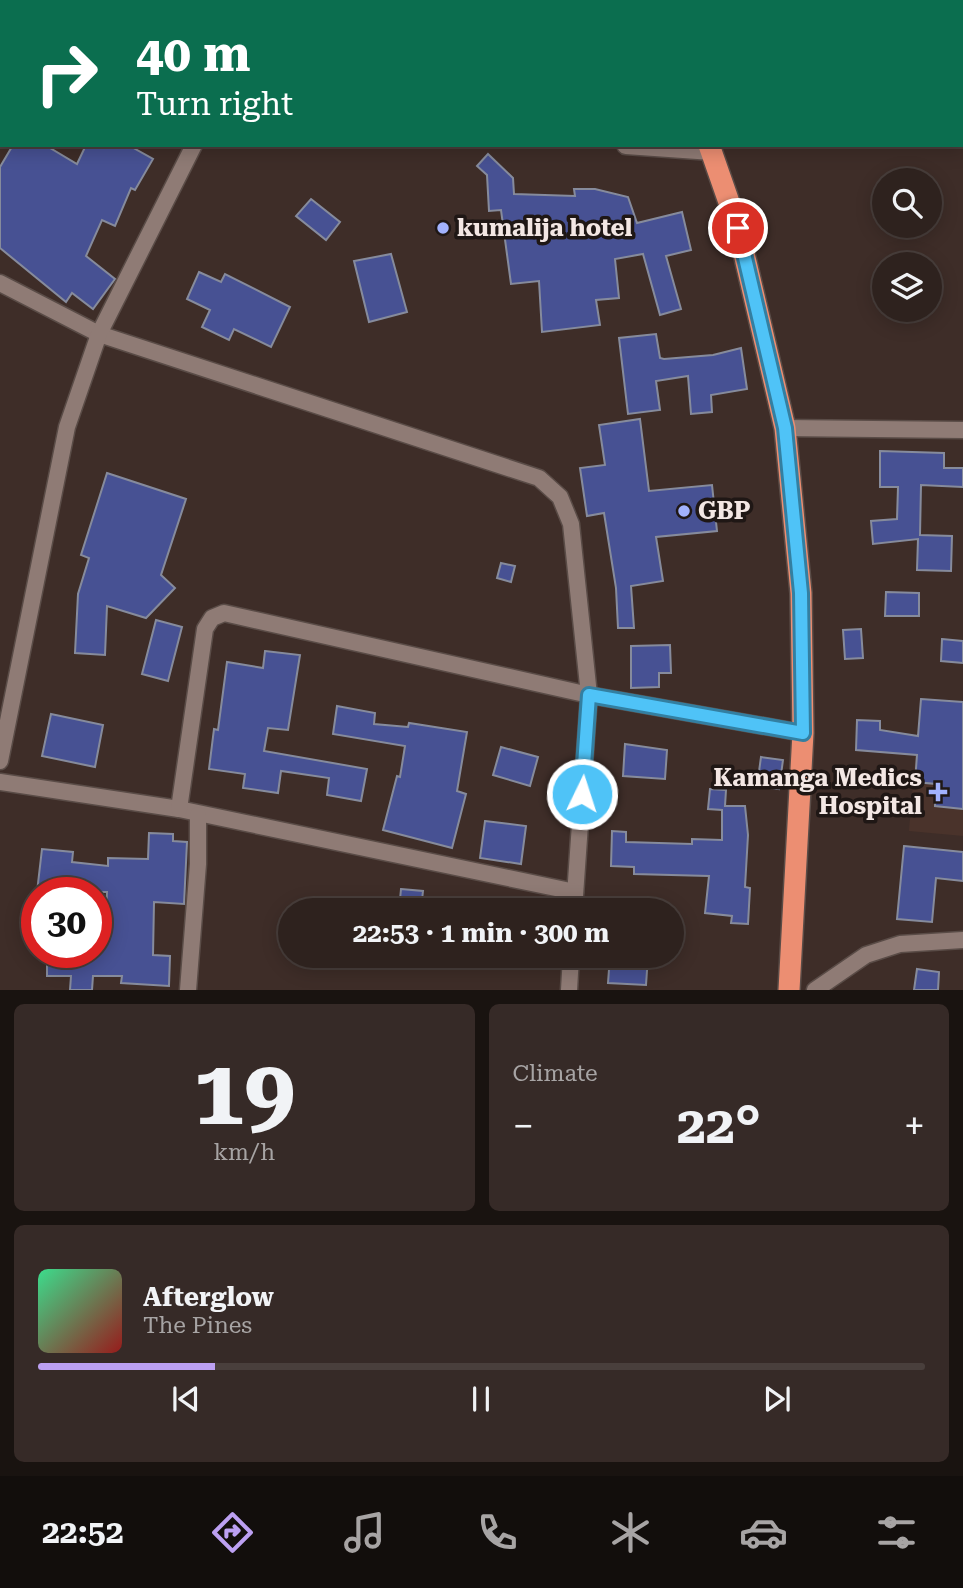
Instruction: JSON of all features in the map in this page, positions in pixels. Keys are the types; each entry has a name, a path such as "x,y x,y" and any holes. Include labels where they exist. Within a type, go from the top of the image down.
{"highway":[{"path":"710,148 738,228 785,428 801,593 803,733 789,989"}],"street":[{"path":"0,761 67,426 99,334 193,147"},
{"path":"682,147 710,148"},
{"path":"0,283 99,334 540,478 560,497 571,524 589,695 575,898"},
{"path":"785,428 963,430"},
{"path":"179,809 205,629 212,618 223,613 589,695 803,733"},
{"path":"0,782 179,809 198,816 575,892"},
{"path":"188,989 198,864 198,816"},
{"path":"815,989 866,955 900,944 963,940"},
{"path":"569,989 570,968"}],"shaded area":[{"name":"Kamanga Medics Hospital","path":"916,748 963,753 963,836 909,831"}],"building":[{"path":"12,147 48,147 77,164 85,147 132,147 153,159 135,190 131,188 115,226 102,220 86,256 115,279 93,309 72,293 66,302 0,248 0,167"},
{"path":"488,154 513,178 514,194 575,196 574,189 595,189 628,197 637,223 682,212 691,250 666,256 681,309 660,315 643,254 615,259 619,298 596,300 600,325 542,332 539,281 511,284 501,210 489,211 487,175 477,166"},
{"path":"311,199 340,222 326,240 296,216"},
{"path":"391,254 407,312 369,322 354,261"},
{"path":"199,272 221,282 225,274 290,307 271,347 234,329 229,340 202,327 210,310 187,299"},
{"path":"656,334 660,358 664,359 713,355 741,348 747,389 711,395 712,412 691,414 688,376 656,381 660,410 628,414 619,338"},
{"path":"640,419 649,491 712,485 717,531 656,537 663,581 631,586 634,628 618,628 616,588 604,513 587,516 580,468 605,465 599,425"},
{"path":"880,451 944,453 944,468 963,468 963,487 921,485 920,535 952,536 951,571 917,570 918,539 873,544 871,521 897,519 898,487 880,487"},
{"path":"107,473 186,499 161,575 175,588 146,618 107,606 105,655 75,653 78,594 89,558 81,555"},
{"path":"501,563 515,566 511,582 497,578"},
{"path":"886,592 919,593 919,616 885,616"},
{"path":"156,620 182,627 168,681 142,674"},
{"path":"861,629 863,658 845,659 843,630"},
{"path":"942,639 963,641 963,663 941,661"},
{"path":"670,645 671,673 659,673 659,687 631,688 631,646"},
{"path":"265,651 300,655 288,730 268,728 264,751 367,769 361,801 327,795 329,778 281,771 278,793 243,788 245,774 209,769 214,729 218,730 227,662 263,668"},
{"path":"921,699 963,702 963,809 935,806 936,784 915,782 917,755 856,750 857,720 880,721 880,730 918,736"},
{"path":"337,706 375,713 374,724 408,727 409,723 467,732 457,791 466,794 452,848 383,830 397,776 400,777 405,746 333,734"},
{"path":"51,714 103,725 95,767 42,756"},
{"path":"625,744 667,750 665,779 623,776"},
{"path":"501,747 538,757 530,786 493,775"},
{"path":"761,757 783,760 779,789 757,786"},
{"path":"710,789 726,790 725,806 745,806 748,835 745,887 750,888 748,924 731,923 732,916 705,913 709,876 634,874 634,867 611,866 612,831 626,832 626,842 692,844 692,839 722,840 722,810 708,809"},
{"path":"485,821 526,826 521,864 480,858"},
{"path":"149,833 173,834 173,841 187,842 184,904 154,902 153,955 170,956 169,986 121,983 122,976 93,976 92,990 70,990 71,976 47,976 47,968 112,968 112,877 39,877 42,849 73,852 72,862 108,866 108,858 148,859"},
{"path":"904,846 963,852 963,881 936,878 932,922 897,919"},
{"path":"401,889 423,891 422,898 400,898"},
{"path":"609,968 647,968 646,985 608,983"},
{"path":"917,969 939,972 938,990 914,990"}],"place":[{"name":"kumalija hotel","path":"443,228"},
{"name":"GBP","path":"684,511"},
{"name":"Kamanga Medics Hospital","path":"938,792"}],"route":[{"path":"582,794 589,695 803,733 801,593 785,428 738,228"}]}
